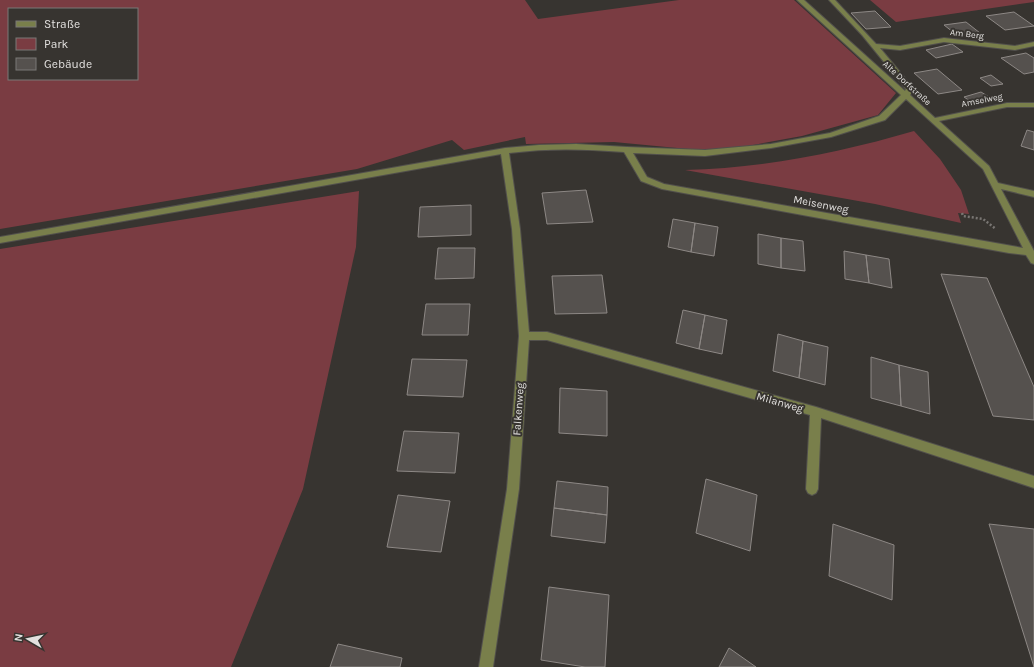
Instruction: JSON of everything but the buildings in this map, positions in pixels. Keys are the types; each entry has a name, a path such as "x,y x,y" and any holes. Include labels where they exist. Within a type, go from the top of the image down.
{"street":[{"name":"Alte Dorfstraße","path":"800,0 986,168 1034,261"},
{"path":"0,240 539,146 576,146 627,150 705,153 771,146 831,135 882,118 906,95 910,88 875,46 832,0"},
{"name":"Am Berg","path":"875,46 900,48 944,40 1015,48 1034,44"},
{"name":"Amselweg","path":"934,120 1007,105 1034,105"},
{"name":"Meisenweg","path":"627,150 644,179 662,186 1009,250 1030,252"},
{"name":"Falkenweg","path":"486,667 513,489 524,336 516,229 505,151"},
{"path":"995,185 1034,194"},
{"name":"Milanweg","path":"524,336 547,336 816,412 1034,482"},
{"path":"812,489 815,456 816,412"}],"path":[{"path":"962,213 963,216 983,219 999,231"}],"green space":[{"path":"0,0 525,0 538,19 679,0 794,0 896,93 878,115 802,136 731,149 698,150 614,142 526,144 525,137 464,150 452,140 357,169 0,229"},
{"path":"870,0 1034,0 1034,2 896,22"},
{"path":"914,131 940,159 961,190 969,214 958,213 961,223 875,204 685,170 714,169 772,163 858,146"},
{"path":"359,191 356,247 303,489 231,667 0,667 0,249"}]}
